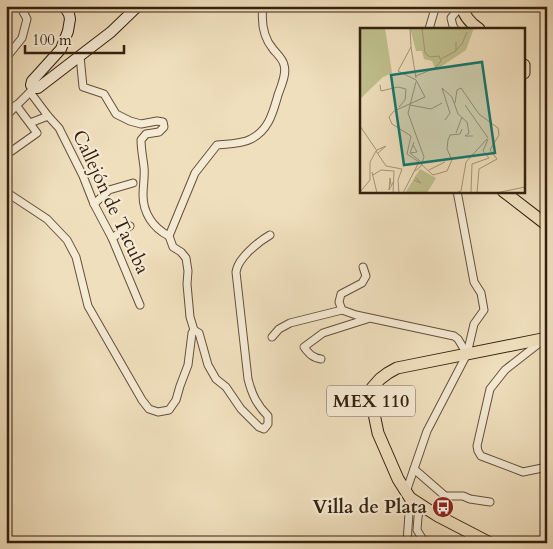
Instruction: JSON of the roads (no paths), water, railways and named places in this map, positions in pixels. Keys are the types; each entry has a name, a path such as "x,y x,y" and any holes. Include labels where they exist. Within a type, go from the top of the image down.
{"main road":[{"path":"458,8 477,28"},
{"path":"504,192 547,225"},
{"name":"MEX 110","path":"490,543 438,516 408,495 398,479 378,433 371,400 372,388 388,372 397,368 547,338"}],"street":[{"path":"6,58 22,38 27,19 20,6"},
{"path":"32,90 32,81 61,49 68,31 70,19 64,6"},
{"path":"6,116 32,90 38,88 111,32 138,6"},
{"path":"6,192 47,220 66,240 76,257 88,306 142,400 149,409 158,412 168,410 176,400 188,365 194,330 190,317 186,258 181,252 172,247 169,236 194,173 217,145 251,139 266,127 272,115 284,75 284,64 268,43 263,31 263,6"},
{"path":"430,28 437,6"},
{"path":"454,28 451,18 458,8"},
{"path":"80,56 83,88 104,94 116,114 130,121 141,124 157,121 163,122 164,127 159,132 146,134 141,140 141,154 144,167 143,196 144,208 150,221 169,236"},
{"name":"Callejón de Tacuba","path":"32,90 48,116 59,128 112,238 140,305"},
{"path":"6,155 37,133 16,105"},
{"path":"30,122 48,116"},
{"path":"94,204 109,190 132,183"},
{"path":"407,543 408,495 414,469 427,431 467,354 474,324 484,310 482,293 474,282 457,192"},
{"path":"112,238 130,226"},
{"path":"194,330 199,333 208,365 216,379 226,387 241,409 259,427 264,429 268,424 268,416 259,407 251,391 248,379 236,272 237,265 259,242 270,235"},
{"path":"342,310 339,302 341,294 362,282 366,276 364,267"},
{"path":"272,337 278,328 290,323 342,310 356,316 454,336 467,354"},
{"path":"321,359 315,358 304,347 322,333 370,318"},
{"path":"547,338 505,370 490,389 477,446 481,456 523,472 547,467"},
{"path":"414,469 445,496 463,496 490,502"},
{"path":"421,505 417,530 424,543"}],"place":[{"name":"Villa de Plata","path":"443,507"}]}
